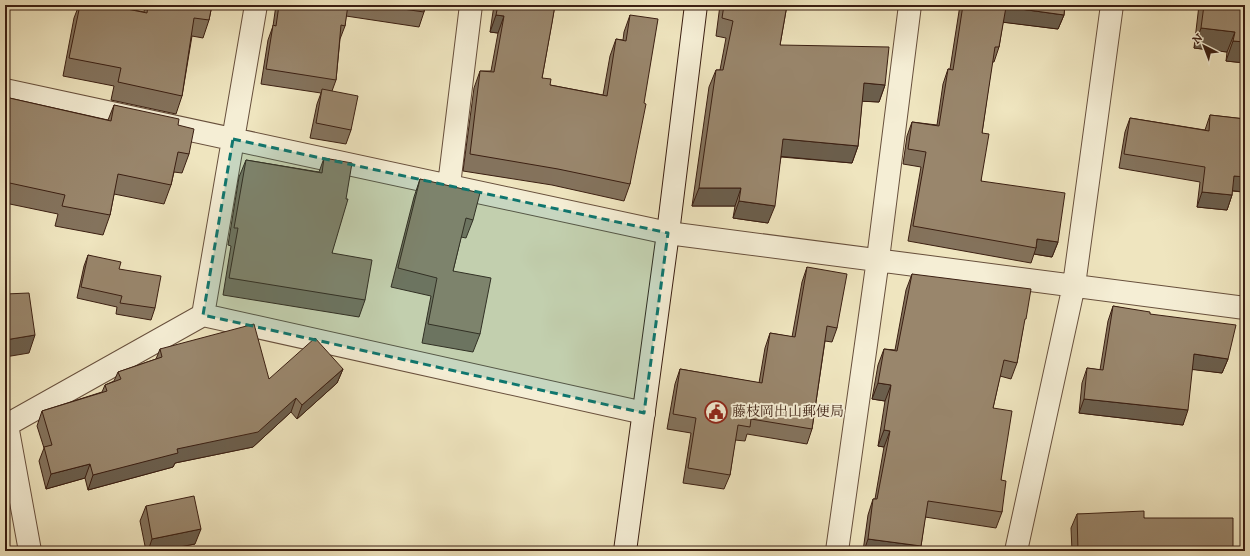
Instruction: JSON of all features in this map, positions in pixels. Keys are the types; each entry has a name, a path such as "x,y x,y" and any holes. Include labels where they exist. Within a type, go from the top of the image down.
{"street":[{"path":"202,315 256,5"},
{"path":"449,185 471,5"},
{"path":"625,551 668,233 696,5"},
{"path":"837,551 878,259 910,5"},
{"path":"1016,551 1074,285 1112,5"},
{"path":"5,90 668,233 878,259 1245,308"},
{"path":"30,551 6,425 202,315 644,413"}],"highlighted area":[{"path":"233,139 668,233 644,413 203,315"}],"building":[{"path":"80,5 107,5 147,13 148,5 212,5 209,20 194,18 182,96 118,82 121,68 69,58"},
{"path":"279,5 348,5 345,26 341,25 336,80 266,69 273,25 276,26"},
{"path":"375,5 425,5 424,12"},
{"path":"498,5 555,5 542,78 551,79 550,85 607,96 616,39 626,41 630,15 658,19 644,103 646,104 630,184 558,169 470,154 480,71 494,72 504,16 496,15"},
{"path":"724,5 787,5 780,45 889,47 885,85 864,83 858,146 783,139 775,206 739,201 741,188 699,188 716,70 723,70 733,21 722,18"},
{"path":"963,5 1065,5 1064,15 1006,7 999,47 995,47 982,133 989,134 981,181 1065,193 1058,242 1037,239 1036,248 913,226 926,152 908,149 912,122 939,126 948,69 953,70"},
{"path":"1204,5 1245,5 1245,42 1233,41 1235,32 1201,28"},
{"path":"322,89 358,96 351,130 316,123"},
{"path":"5,97 111,121 114,105 179,119 178,125 194,129 189,154 178,152 171,185 118,174 110,215 62,206 65,195 5,182"},
{"path":"1210,115 1245,119 1245,177 1234,176 1232,195 1202,192 1205,167 1124,154 1130,118 1209,131"},
{"path":"324,158 352,163 346,199 348,199 332,253 372,260 365,300 229,278 238,228 234,228 246,160 322,173"},
{"path":"420,179 480,193 473,220 466,218 453,271 491,278 480,334 428,324 437,278 398,268"},
{"path":"88,255 121,262 119,269 161,276 155,308 120,303 122,296 81,287"},
{"path":"807,267 847,274 837,328 827,326 812,429 751,419 750,427 738,425 730,475 688,468 696,418 673,414 680,369 762,383 770,333 795,337"},
{"path":"912,274 1031,289 1017,363 1004,360 993,408 1012,411 1001,480 1006,481 1002,512 928,501 921,546 868,539 873,499 877,499 890,431 884,430 891,385 878,383 884,349 897,351"},
{"path":"29,293 35,335 5,340 5,294"},
{"path":"1113,306 1150,312 1150,314 1236,325 1228,359 1194,354 1188,410 1084,399 1087,368 1103,370"},
{"path":"254,324 269,379 315,338 343,369 302,405 296,398 258,432 177,449 178,453 93,475 90,464 51,474 44,447 52,445 42,411 107,391 105,385 121,379 118,372 162,357 160,349"},
{"path":"194,496 201,529 152,539 146,506"},
{"path":"1144,511 1144,518 1233,518 1233,551 1078,551 1077,514"}],"place":[{"name":"藤枝岡出山郵便局","path":"716,412"}]}
